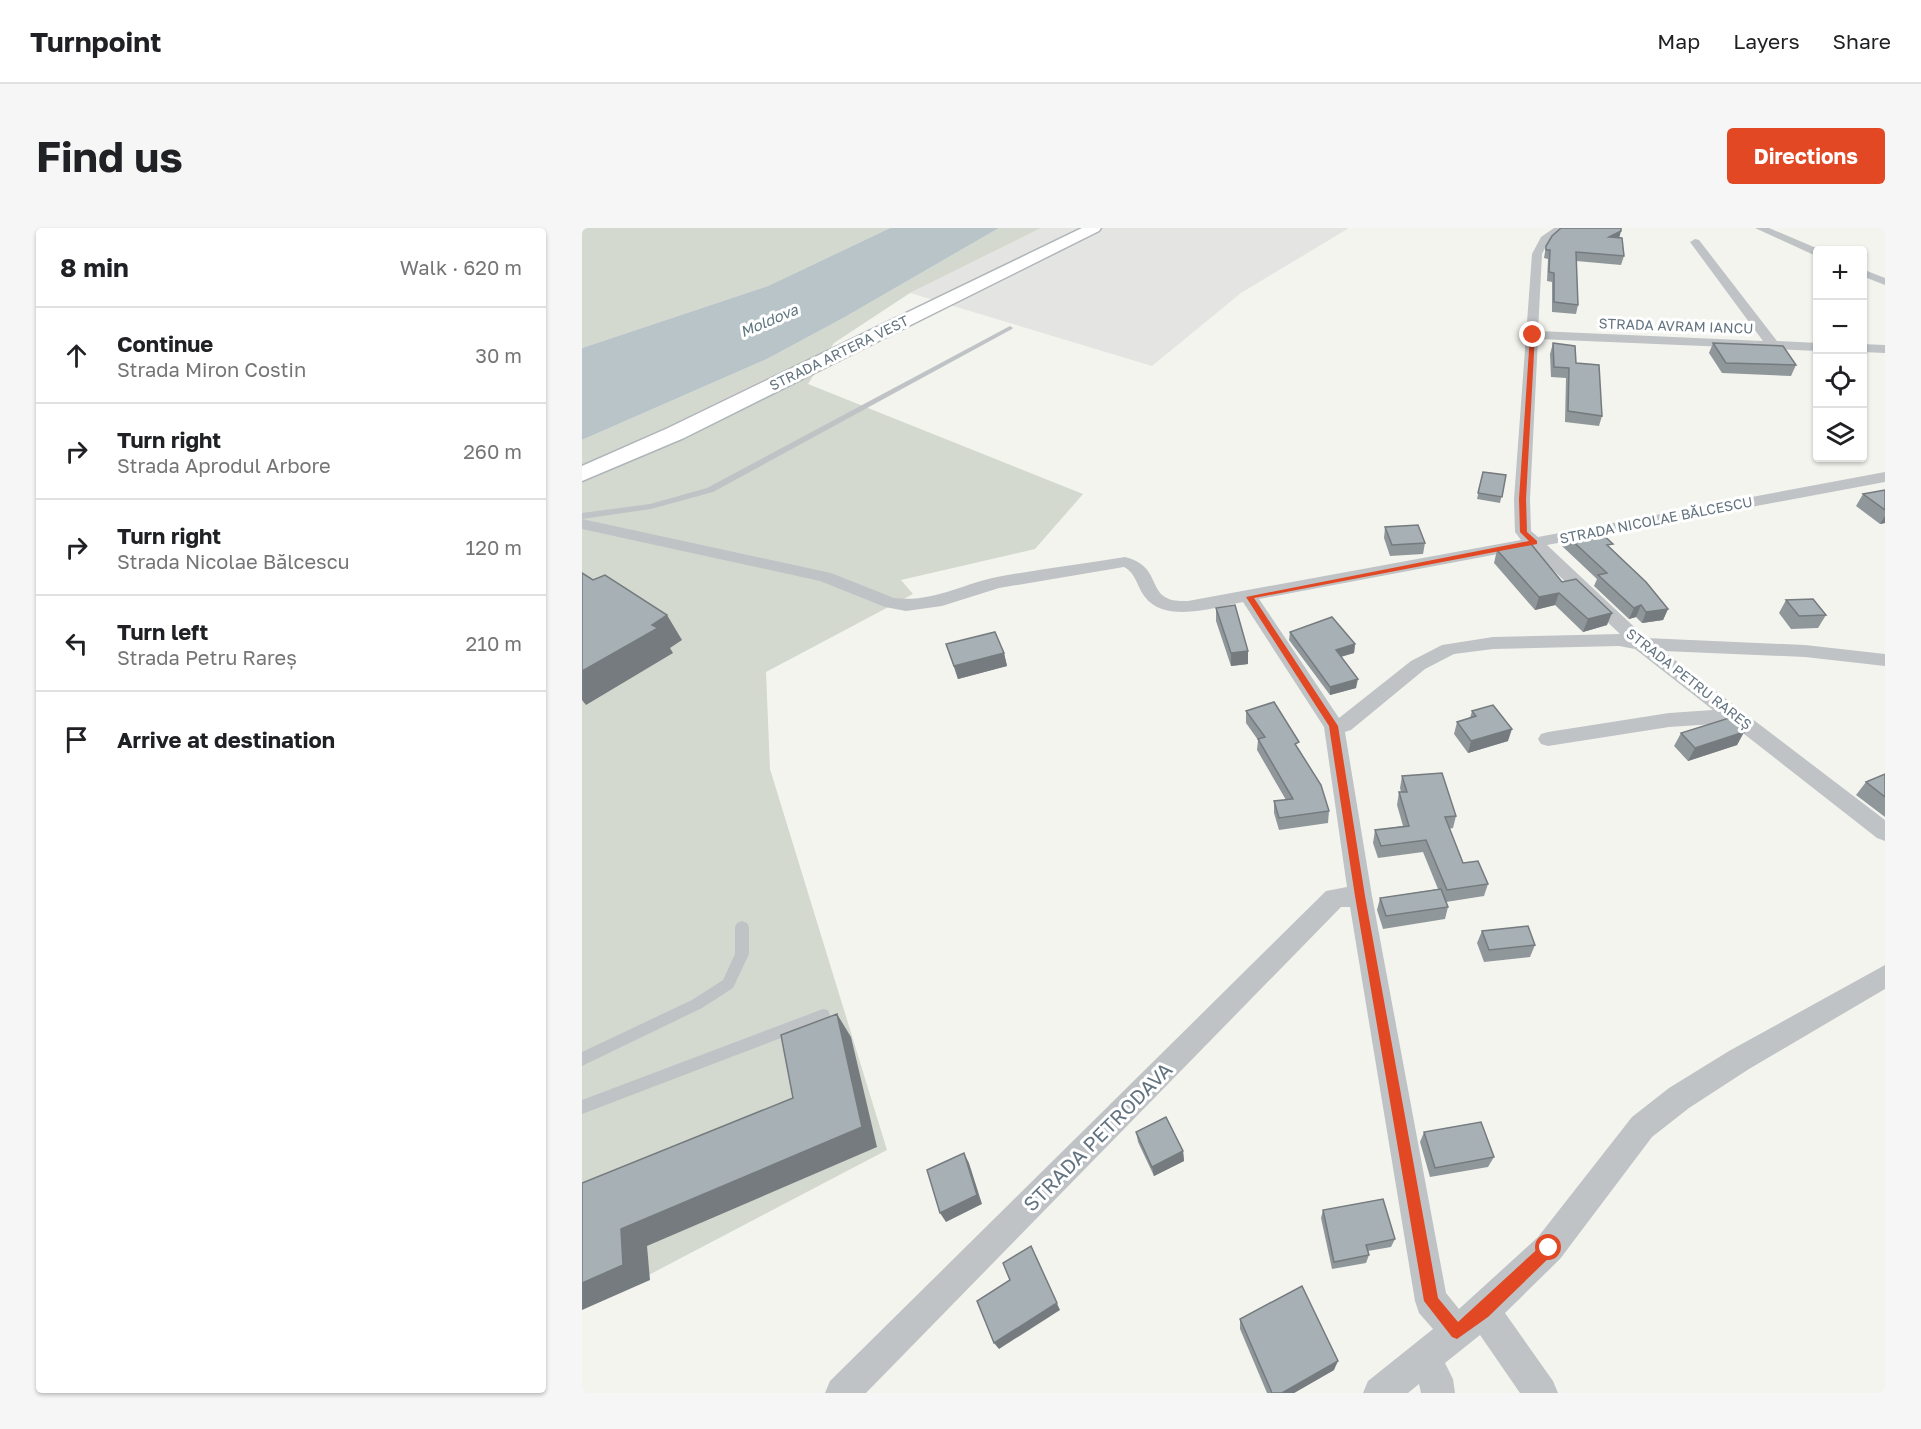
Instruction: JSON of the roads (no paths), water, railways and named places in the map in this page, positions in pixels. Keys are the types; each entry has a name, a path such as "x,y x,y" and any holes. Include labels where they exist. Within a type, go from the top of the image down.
{"main road":[{"name":"STRADA ARTERA VEST","path":"582,474 676,433 1094,228"}],"street":[{"name":"STRADA PETRU RAREȘ","path":"1562,228 1545,239 1537,254 1522,499 1523,532 1641,644 1885,832"},
{"path":"1760,228 1813,251"},
{"path":"1695,242 1773,345"},
{"path":"1867,274 1885,282"},
{"name":"STRADA AVRAM IANCU","path":"1533,335 1813,346"},
{"path":"1867,348 1885,350"},
{"name":"STRADA NICOLAE BĂLCESCU","path":"582,524 825,577 891,603 906,605 942,601 996,583 1125,562 1139,567 1150,592 1161,602 1188,607 1885,477"},
{"path":"1250,597 1334,726 1360,896 1431,1301 1470,1322 1540,1393"},
{"path":"1334,726 1344,725 1418,665 1449,649 1493,643 1619,640 1641,644 1805,651 1885,660"},
{"path":"1548,739 1669,720 1734,716"},
{"name":"STRADA PETRODAVA","path":"842,1393 1335,898 1360,896"},
{"path":"1380,1393 1470,1322 1549,1248 1642,1127 1679,1098 1739,1060 1885,976"},
{"path":"1423,1361 1436,1379 1438,1393"}],"lane":[{"path":"582,516 651,506 710,490 1010,328"},
{"path":"582,1059 697,1004 728,984 742,954 742,927"},
{"path":"582,1107 823,1015"}],"water":[{"name":"Moldova","path":"890,228 999,228 767,359 582,440 582,348 768,286"}]}
